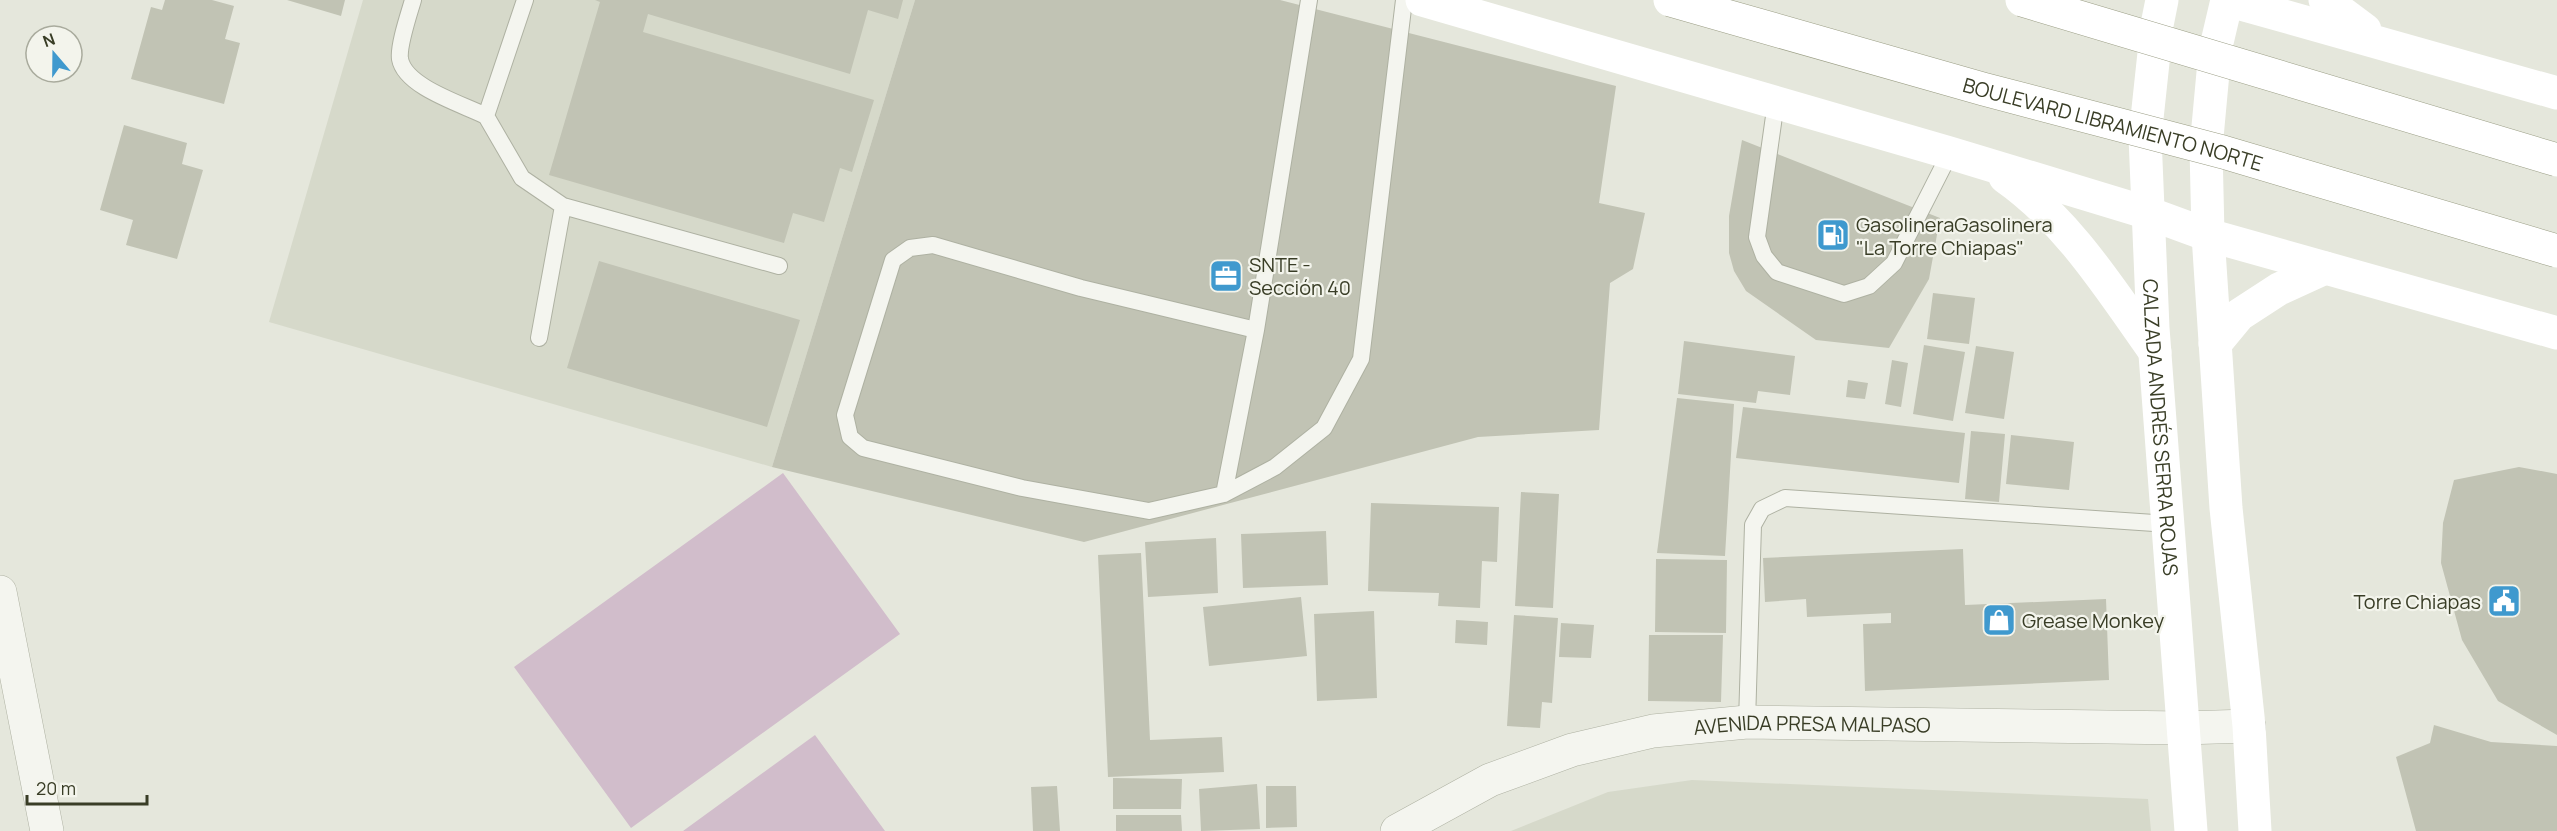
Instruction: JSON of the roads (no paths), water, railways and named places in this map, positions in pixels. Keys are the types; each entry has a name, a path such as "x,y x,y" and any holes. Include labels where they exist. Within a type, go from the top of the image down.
{"main road":[{"path":"1422,0 1950,153 2148,213 2208,235 2557,333"},
{"name":"BOULEVARD LIBRAMIENTO NORTE","path":"1670,0 1972,86 2223,152 2557,250"},
{"path":"2022,0 2557,160"},
{"path":"2255,831 2248,726 2226,508 2208,235 2206,148 2215,51 2227,0 2557,93"},
{"path":"2325,0 2383,43"},
{"name":"CALZADA ANDRÉS SERRA ROJAS","path":"2160,13 2145,137 2155,352 2192,831"},
{"path":"1986,164 2029,194 2066,229 2155,352"},
{"path":"2215,344 2240,315 2279,289 2325,268"}],"street":[{"path":"0,592 47,831"},
{"name":"AVENIDA PRESA MALPASO","path":"1396,831 1490,780 1572,750 1653,731 1748,722 2183,728 2248,726"}],"lane":[{"path":"412,0 399,57 405,72 417,84 486,116 522,178 563,206 779,266"},
{"path":"486,116 525,0"},
{"path":"1224,494 1256,330 1309,0"},
{"path":"1256,330 1081,288 933,245 910,248 893,260 845,415 850,437 863,448 1022,488 1149,512 1224,494 1275,467 1324,428 1362,359 1404,0"},
{"path":"1776,102 1757,237 1764,256 1778,272 1844,294 1869,286 1894,263 1950,153"},
{"path":"539,338 563,206"},
{"path":"1748,722 1753,525 1762,509 1785,498 2169,524"}],"place":[{"name":"GasolineraGasolinera \"La Torre Chiapas\"","path":"1833,235"},
{"name":"SNTE - Sección 40","path":"1226,276"},
{"name":"Torre Chiapas","path":"2504,601"},
{"name":"Grease Monkey","path":"1999,620"}]}
